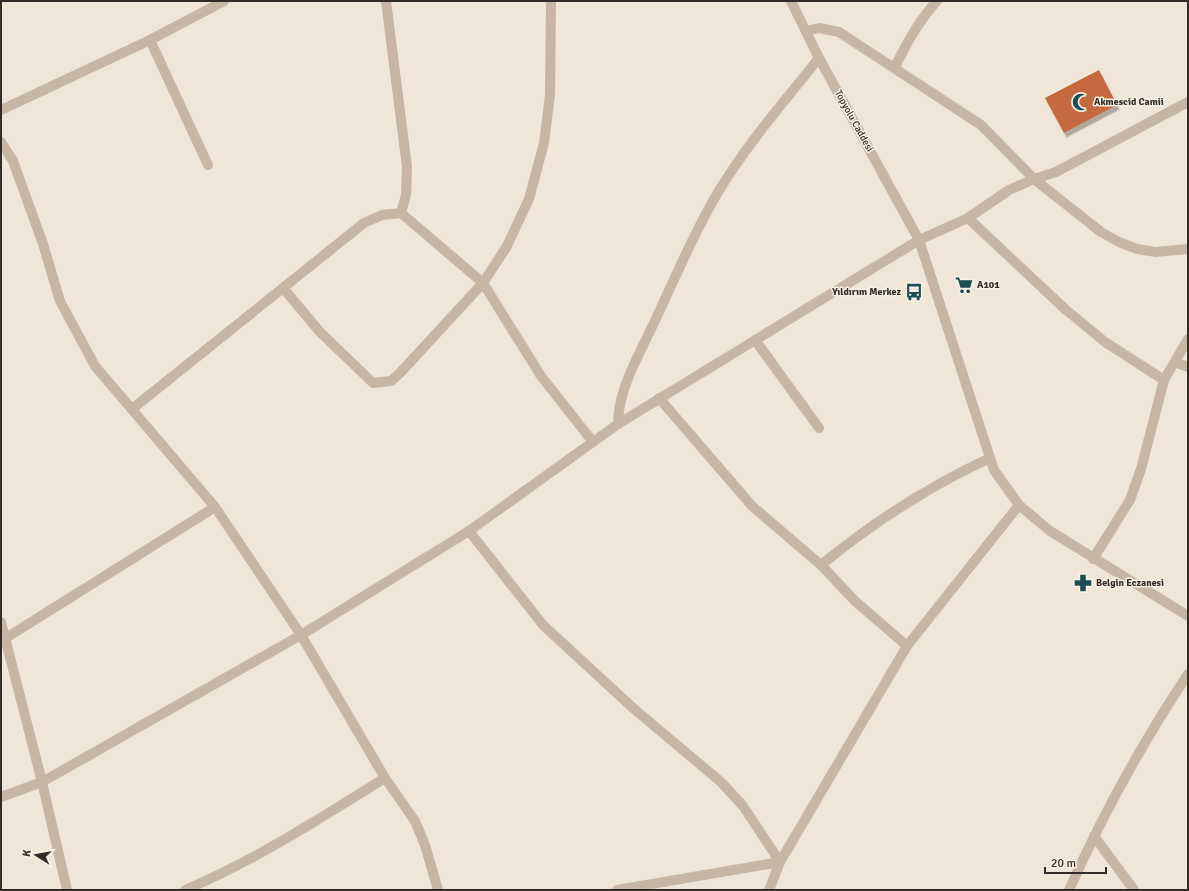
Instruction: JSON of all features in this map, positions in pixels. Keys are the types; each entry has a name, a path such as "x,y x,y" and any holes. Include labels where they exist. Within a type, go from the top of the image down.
{"street":[{"path":"1,110 150,40 224,1"},
{"path":"386,1 407,167 406,195 401,213"},
{"path":"283,288 320,332 373,383 391,381 400,373 484,283 508,246 518,226 538,171 544,143 550,94 551,1"},
{"name":"Topyolu Caddesi","path":"791,1 819,58 919,240 994,470 1019,505 1050,531 1093,559 1188,616"},
{"path":"895,67 910,38 937,1"},
{"path":"806,31 819,28 839,32 895,67 981,125 1034,179 1101,232 1118,242 1137,249 1156,252 1188,249"},
{"path":"150,40 208,165"},
{"path":"618,424 618,410 634,367 690,246 717,194 745,153 819,58"},
{"path":"1,797 42,782 301,635 469,531 618,424 919,240 968,218 1009,190 1034,179 1056,172 1188,102"},
{"path":"1,142 13,161 43,244 60,301 95,366 215,507 301,635 385,778 415,821 425,845 438,890"},
{"path":"132,409 364,223 382,214 401,213 484,283 541,376 592,442"},
{"path":"968,218 1065,308 1105,342 1164,380"},
{"path":"1093,559 1130,500 1141,469 1164,380 1188,339"},
{"path":"755,340 819,428"},
{"path":"1175,362 1188,367"},
{"path":"659,398 752,506 821,565 855,601 907,646"},
{"path":"821,565 883,517 916,495 990,458"},
{"path":"769,890 780,862 907,646 1019,505"},
{"path":"4,640 215,507"},
{"path":"469,531 543,625 633,708 721,782 743,806 780,862"},
{"path":"1,622 4,640 42,782 67,890"},
{"path":"1069,890 1094,836 1158,720 1188,674"},
{"path":"185,890 264,852 385,778"},
{"path":"1094,836 1134,890"},
{"path":"617,890 780,862"}],"building":[{"name":"Akmescid Camii","path":"1099,70 1117,105 1064,133 1045,98"}],"place":[{"name":"Akmescid Camii","path":"1081,102"},
{"name":"A101","path":"964,285"},
{"name":"Yıldırım Merkez","path":"914,292"},
{"name":"Belgin Eczanesi","path":"1083,583"}]}
